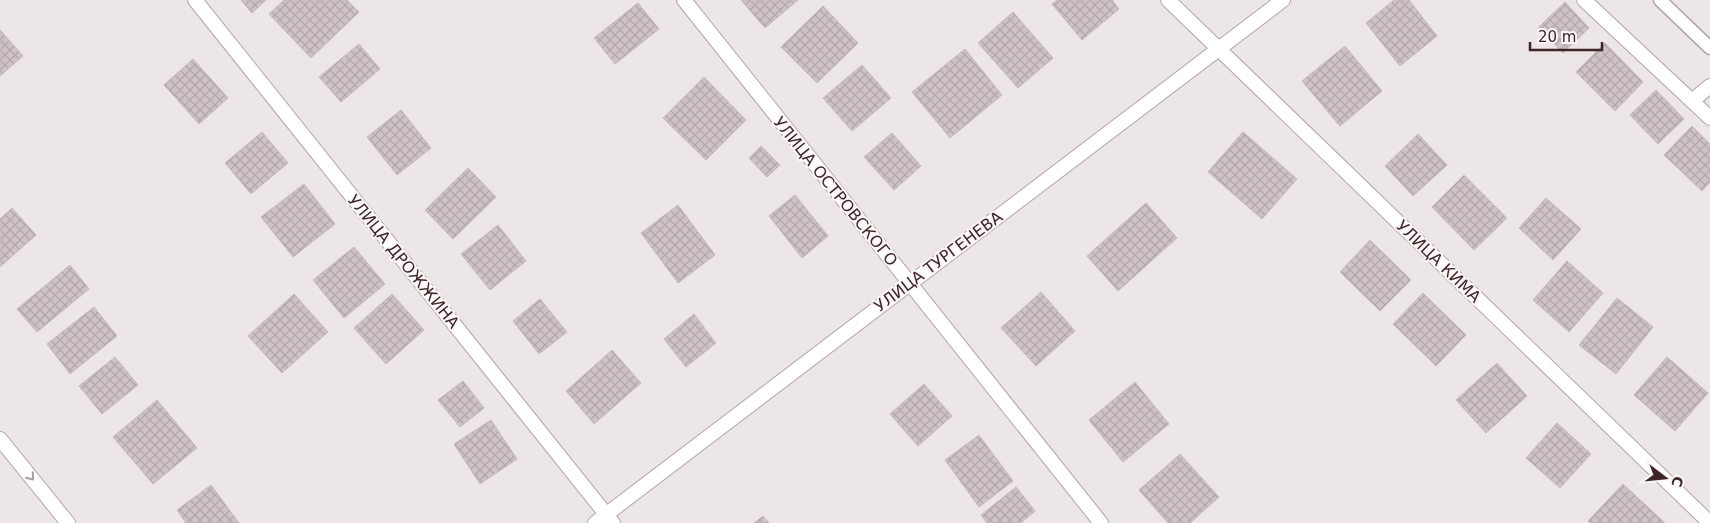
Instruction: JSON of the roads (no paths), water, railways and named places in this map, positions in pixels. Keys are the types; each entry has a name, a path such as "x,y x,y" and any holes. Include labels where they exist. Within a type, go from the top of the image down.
{"street":[{"name":"УЛИЦА ДРОЖЖИНА","path":"195,0 605,520"},
{"name":"УЛИЦА ОСТРОВСКОГО","path":"684,0 1101,523"},
{"name":"УЛИЦА КИМА","path":"1168,0 1710,522"},
{"name":"УЛИЦА ТУРГЕНЕВА","path":"605,520 909,283 1282,0"},
{"path":"1584,0 1710,118"},
{"path":"1692,101 1710,86"},
{"path":"0,439 68,523"}],"lane":[{"path":"1660,0 1710,48"}]}
